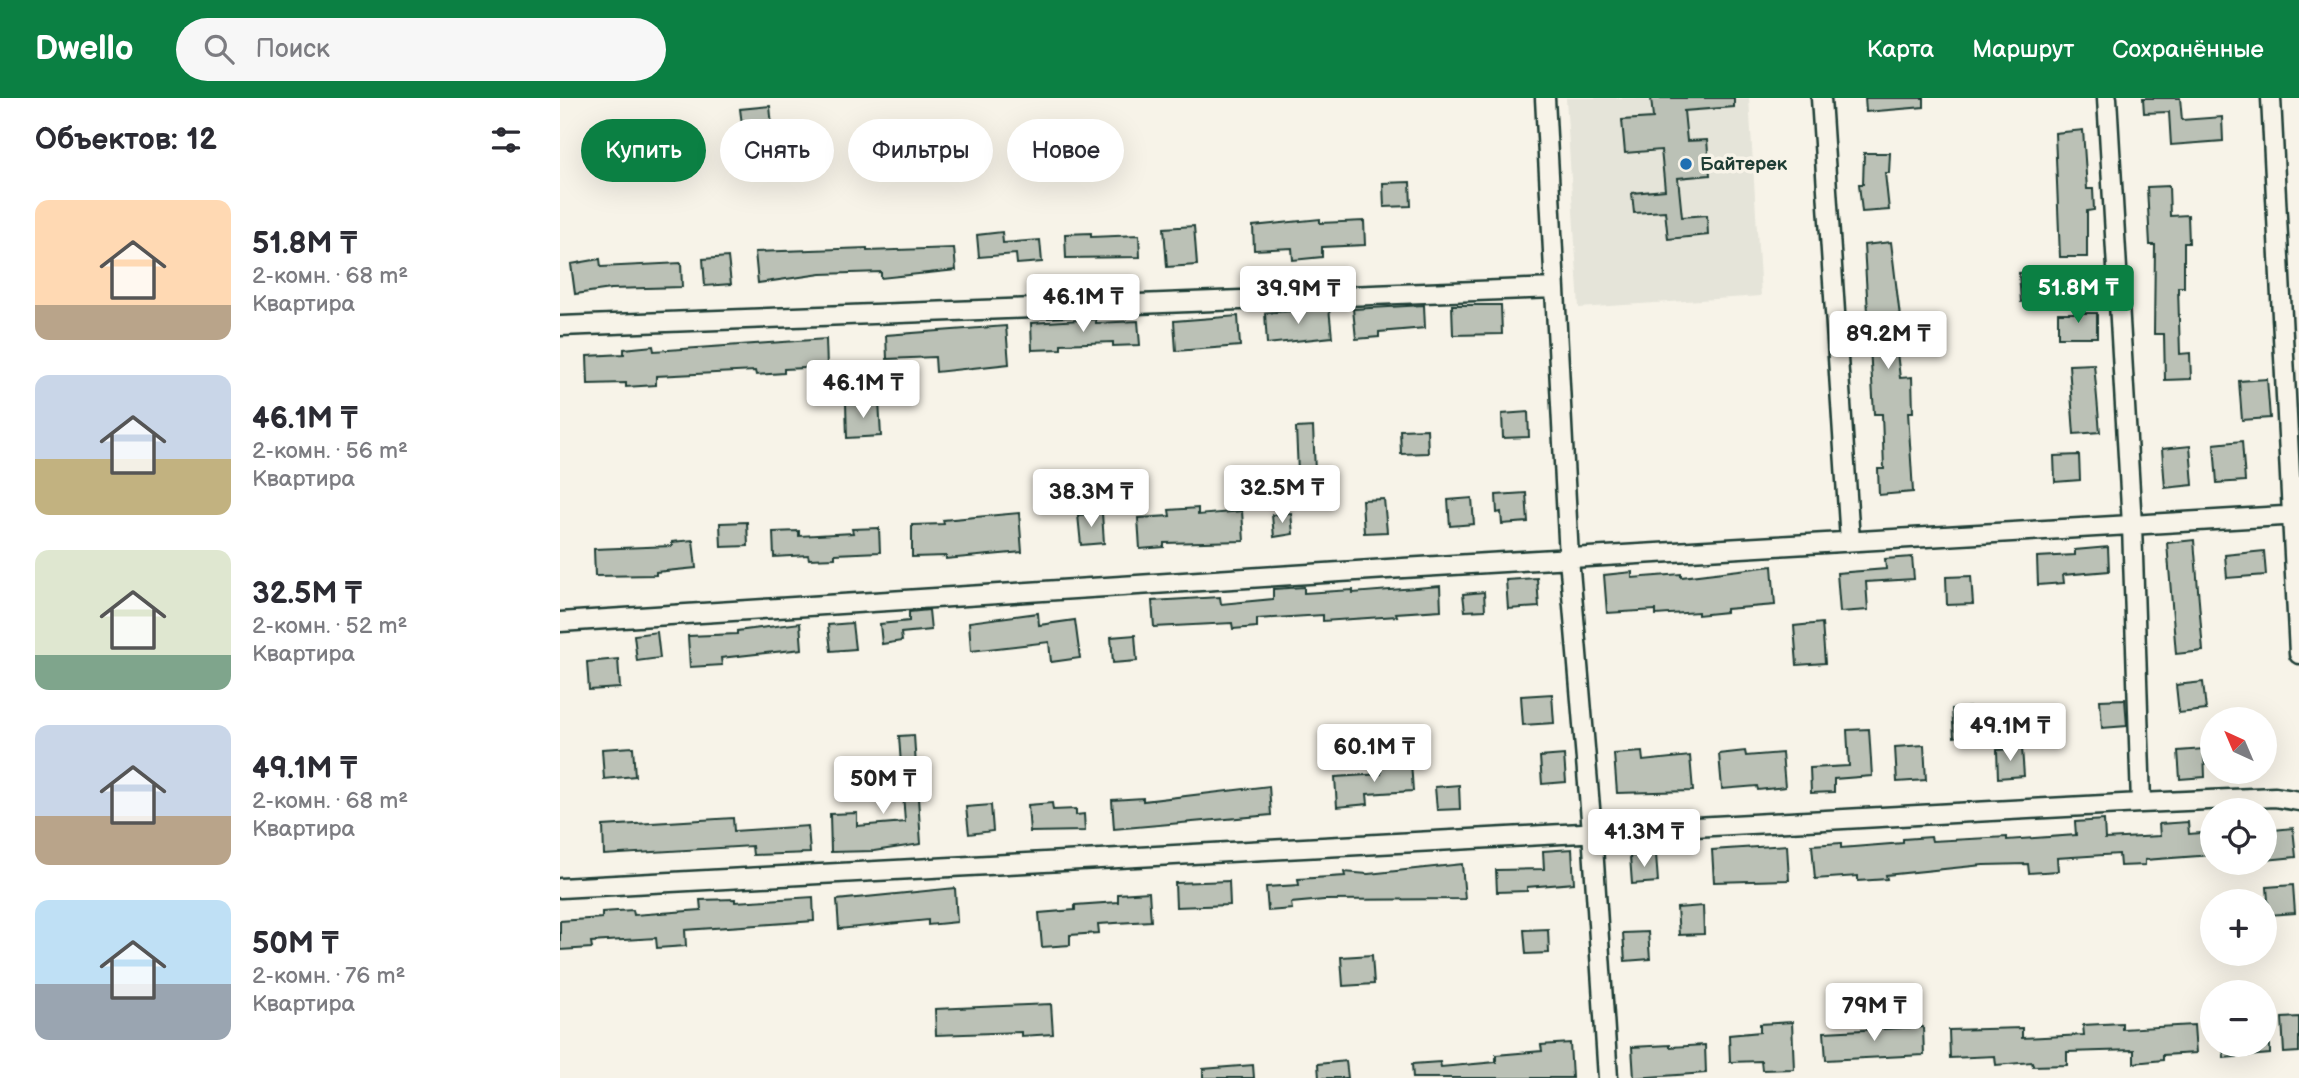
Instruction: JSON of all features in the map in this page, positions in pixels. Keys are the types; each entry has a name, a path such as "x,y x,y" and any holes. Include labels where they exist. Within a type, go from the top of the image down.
{"street":[{"path":"1545,98 1569,558 1592,831 1608,1078"},
{"path":"1821,98 1850,541"},
{"path":"2107,98 2132,525 2141,803"},
{"path":"2272,98 2295,515 2299,654"},
{"path":"560,326 1555,288"},
{"path":"560,622 2295,515"},
{"path":"560,888 2141,803 2275,797 2299,802"}],"shaded area":[{"path":"1566,98 1749,98 1761,296 1579,308"}],"building":[{"name":"Байтерек","path":"1651,98 1734,98 1734,107 1684,111 1687,141 1707,140 1710,175 1678,178 1682,217 1707,215 1708,235 1668,239 1665,211 1634,213 1632,193 1665,190 1661,150 1625,153 1622,120 1653,118"},
{"path":"1865,98 1924,98 1924,107 1866,112"},
{"path":"2143,98 2180,98 2182,120 2222,117 2223,141 2171,145 2169,112 2144,113"},
{"path":"770,106 771,119 741,119 740,109"},
{"path":"2083,130 2087,189 2093,189 2094,210 2087,211 2087,257 2060,257 2055,133"},
{"path":"1864,153 1890,153 1889,173 1885,173 1889,210 1862,212 1859,184 1863,184"},
{"path":"1410,182 1411,206 1384,207 1383,183"},
{"path":"2169,186 2170,216 2188,215 2189,243 2184,243 2184,287 2178,287 2180,354 2190,353 2191,379 2165,380 2164,334 2154,334 2155,245 2150,245 2147,187"},
{"path":"1320,219 1320,223 1364,221 1365,245 1322,247 1322,257 1293,260 1292,248 1254,250 1253,226"},
{"path":"1194,226 1197,265 1167,267 1164,228"},
{"path":"1002,232 1003,243 1040,240 1042,262 1017,264 1016,254 979,257 977,235"},
{"path":"1091,233 1091,237 1139,235 1140,257 1066,258 1065,234"},
{"path":"1891,242 1900,317 1893,318 1900,378 1912,377 1913,412 1908,412 1913,492 1879,495 1878,469 1884,469 1882,414 1874,414 1864,245"},
{"path":"867,248 867,251 954,248 956,270 881,278 881,272 821,274 758,283 755,252"},
{"path":"728,257 731,284 705,286 703,259"},
{"path":"600,259 601,267 681,263 682,287 611,289 575,294 571,264"},
{"path":"2058,270 2060,298 2021,302 2019,273"},
{"path":"1424,305 1425,328 1379,332 1379,337 1356,339 1353,309"},
{"path":"1452,305 1501,305 1502,334 1453,335"},
{"path":"1329,308 1332,337 1267,344 1265,313"},
{"path":"2058,313 2097,313 2097,337 2058,337"},
{"path":"1238,316 1240,346 1176,351 1174,321"},
{"path":"1096,319 1096,323 1138,321 1140,345 1113,346 1113,342 1061,344 1061,349 1032,350 1031,323"},
{"path":"1006,326 1009,364 936,372 935,357 887,359 886,335"},
{"path":"826,339 827,367 784,369 784,373 756,375 755,371 656,376 656,385 626,387 626,383 588,384 587,356 624,354 624,349 653,346 654,351"},
{"path":"2094,364 2100,432 2074,434 2069,365"},
{"path":"2267,379 2270,418 2242,420 2239,381"},
{"path":"879,401 881,436 847,438 846,403"},
{"path":"1528,412 1529,437 1503,438 1502,414"},
{"path":"1313,427 1315,471 1298,472 1296,428"},
{"path":"1427,429 1428,453 1401,454 1400,430"},
{"path":"2242,441 2245,481 2217,483 2214,444"},
{"path":"2190,446 2193,485 2165,488 2162,449"},
{"path":"2079,455 2080,480 2055,482 2054,456"},
{"path":"1526,493 1528,522 1502,524 1501,512 1497,513 1496,495"},
{"path":"1472,498 1474,524 1450,526 1448,500"},
{"path":"1384,499 1387,532 1364,533 1362,500"},
{"path":"1198,508 1198,515 1242,511 1244,541 1164,543 1164,547 1140,549 1138,518 1170,516 1169,510"},
{"path":"1019,513 1022,552 946,559 946,556 912,557 912,525 944,524 943,520"},
{"path":"1102,513 1104,543 1081,545 1078,515"},
{"path":"1291,513 1293,534 1274,537 1272,515"},
{"path":"747,522 748,546 721,547 720,523"},
{"path":"879,528 880,552 835,554 835,558 809,559 808,555 774,557 773,532 799,531 799,536 853,533 852,529"},
{"path":"693,540 696,568 656,572 656,575 595,576 594,549 672,546 672,542"},
{"path":"2194,540 2203,651 2176,654 2167,543"},
{"path":"2108,547 2109,571 2063,575 2064,583 2038,585 2037,557 2075,555 2075,550"},
{"path":"2264,551 2266,575 2227,578 2225,555"},
{"path":"1912,557 1914,579 1866,582 1868,610 1840,612 1837,573 1886,569 1885,559"},
{"path":"1772,566 1775,605 1726,609 1726,612 1698,615 1698,612 1656,615 1656,610 1607,613 1604,575 1632,572 1632,578 1681,574 1681,577"},
{"path":"1971,576 1973,604 1947,605 1946,577"},
{"path":"1537,578 1539,607 1508,609 1506,580"},
{"path":"1440,586 1441,610 1323,621 1323,615 1257,619 1257,627 1233,629 1232,623 1154,627 1152,601 1220,597 1221,604 1273,599 1273,589 1304,587 1304,593 1353,590 1353,593"},
{"path":"1484,592 1485,610 1465,611 1463,594"},
{"path":"929,610 931,630 901,633 902,641 882,644 880,624 909,621 909,612"},
{"path":"1038,613 1039,625 1075,620 1080,658 1051,662 1049,642 971,651 969,622"},
{"path":"800,623 802,649 721,658 722,665 690,667 688,636 737,634 737,631"},
{"path":"852,623 855,649 831,651 828,625"},
{"path":"1822,623 1825,663 1797,665 1794,626"},
{"path":"657,632 660,658 637,661 634,635"},
{"path":"1135,635 1137,661 1113,663 1111,637"},
{"path":"618,659 620,688 589,690 587,662"},
{"path":"2203,682 2206,707 2200,707 2200,711 2179,713 2176,685"},
{"path":"1552,694 1554,723 1523,725 1521,696"},
{"path":"2125,699 2127,726 2102,728 2100,700"},
{"path":"1977,707 1979,735 1954,737 1952,709"},
{"path":"1869,729 1872,776 1834,779 1834,792 1811,793 1810,768 1849,766 1847,730"},
{"path":"914,735 921,844 874,851 831,852 830,814 857,813 857,826 905,822 899,736"},
{"path":"1924,745 1926,780 1897,782 1895,747"},
{"path":"633,747 635,776 604,779 602,749"},
{"path":"2022,748 2024,776 1998,778 1997,750"},
{"path":"2200,749 2200,777 2180,779 2178,751"},
{"path":"1745,751 1746,756 1782,753 1785,787 1758,790 1757,786 1722,789 1719,754"},
{"path":"1642,752 1643,761 1690,756 1693,791 1617,793 1614,754"},
{"path":"1564,755 1566,782 1542,784 1540,757"},
{"path":"1411,762 1413,791 1367,794 1368,804 1337,807 1335,777 1381,774 1380,764"},
{"path":"1459,785 1460,809 1437,810 1435,787"},
{"path":"1269,786 1271,815 1114,829 1112,800 1143,798 1143,801"},
{"path":"1052,803 1053,810 1076,809 1076,815 1084,814 1085,831 1030,832 1028,805"},
{"path":"991,805 993,831 969,834 966,807"},
{"path":"733,818 734,831 808,826 810,853 753,855 752,846 604,855 603,826"},
{"path":"2104,820 2105,839 2160,836 2159,824 2188,822 2189,834 2200,833 2200,856 2145,860 2145,865 2120,866 2119,854 2057,858 2058,871 2029,873 2028,864 1983,865 1886,875 1887,879 1858,881 1858,876 1815,879 1812,845 1841,843 1841,848 1903,843 1903,839 1931,837 1932,841 2007,837 2007,840 2076,835 2075,822"},
{"path":"2293,828 2296,857 2277,859 2277,830"},
{"path":"1787,845 1789,880 1714,882 1712,850"},
{"path":"1572,849 1574,883 1527,887 1527,891 1497,892 1496,870 1544,869 1543,851"},
{"path":"1656,854 1658,882 1632,884 1630,856"},
{"path":"1462,864 1465,899 1324,900 1291,903 1292,909 1268,911 1266,887 1299,885 1298,879 1345,876 1344,872 1368,874"},
{"path":"1229,881 1230,905 1176,907 1175,883"},
{"path":"2293,885 2295,913 2277,914 2277,889 2267,887"},
{"path":"955,888 957,922 928,925 928,920 839,929 837,900"},
{"path":"1149,892 1151,921 1098,924 1099,933 1070,935 1070,945 1042,947 1039,913 1075,910 1075,905 1118,902 1118,894"},
{"path":"813,897 814,921 685,930 686,946 657,948 656,938 591,942 592,948 560,950 560,921 602,918 602,912 633,910 634,915 701,910 700,900 735,899 735,902"},
{"path":"1703,906 1704,934 1679,935 1677,908"},
{"path":"1548,929 1549,953 1526,954 1524,930"},
{"path":"1648,932 1650,959 1625,961 1623,933"},
{"path":"1372,955 1374,984 1343,986 1341,957"},
{"path":"1051,1004 1053,1034 1021,1036 1021,1032 936,1035 935,1009"},
{"path":"2299,1017 2299,1052 2284,1053 2282,1018"},
{"path":"1792,1022 1794,1069 1762,1070 1761,1061 1730,1062 1729,1035 1760,1032 1760,1024"},
{"path":"2122,1023 2122,1029 2194,1025 2196,1053 2163,1055 2163,1060 2134,1063 2134,1050 2067,1052 2067,1065 2033,1066 2032,1062 1996,1065 1995,1056 1950,1058 1949,1030 2022,1028 2022,1038 2084,1035 2083,1025"},
{"path":"1923,1027 1924,1055 1826,1060 1824,1032"},
{"path":"1570,1043 1572,1078 1413,1078 1412,1064 1440,1062 1441,1067 1496,1062 1496,1055 1542,1051 1541,1045"},
{"path":"1705,1045 1706,1073 1634,1078 1632,1047"},
{"path":"1346,1061 1348,1078 1319,1078 1318,1064"},
{"path":"1253,1065 1254,1078 1203,1078 1203,1069"}],"place":[{"name":"Байтерек","path":"1686,164"}]}
